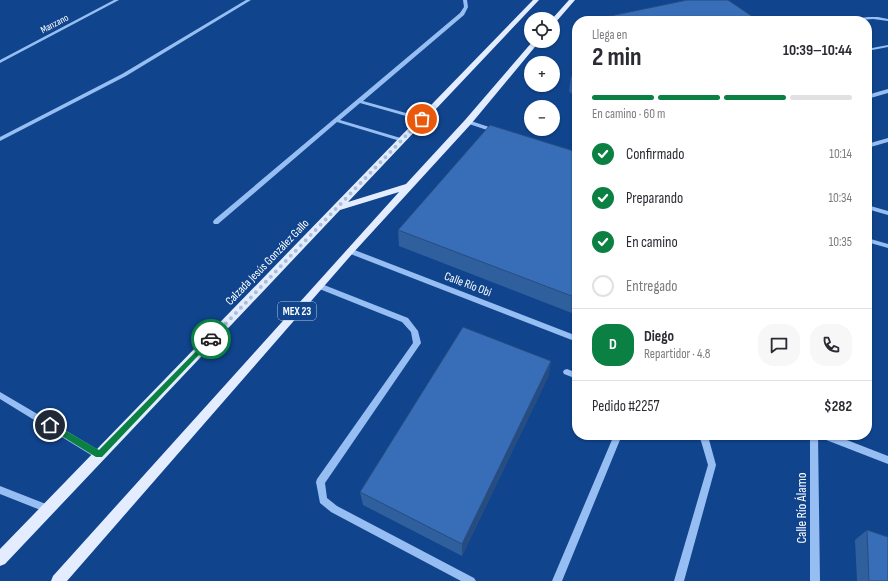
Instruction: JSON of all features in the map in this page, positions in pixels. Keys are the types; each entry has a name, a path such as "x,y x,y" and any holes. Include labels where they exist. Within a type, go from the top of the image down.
{"main road":[{"name":"Calzada Jesús González Gallo","path":"0,559 536,0"},
{"path":"560,14 572,0"},
{"name":"MEX 23","path":"58,581 319,286 468,122 531,48"},
{"path":"336,209 410,186"}],"street":[{"name":"Manzano","path":"0,62 116,0"},
{"path":"0,139 124,75 248,0"},
{"path":"216,222 358,100 462,14 466,7 465,0"},
{"path":"872,18 888,20"},
{"path":"872,49 888,46"},
{"path":"872,96 888,91"},
{"path":"358,100 422,119"},
{"path":"336,120 402,140"},
{"path":"468,122 504,133"},
{"path":"872,145 888,140"},
{"path":"872,208 888,213"},
{"path":"872,241 888,246"},
{"name":"Calle Río Obi","path":"350,252 572,337"},
{"path":"319,286 405,320 414,331 417,343 320,482 323,500 334,509 471,581"},
{"path":"566,372 572,374"},
{"path":"0,395 99,455"},
{"path":"558,581 616,440"},
{"path":"679,581 712,465 705,440"},
{"name":"Calle Río Álamo","path":"814,440 815,581"},
{"path":"837,440 888,460"},
{"path":"0,490 48,509"}],"building":[{"path":"687,0 728,0 752,16 610,16"},
{"path":"490,125 572,150 572,296 398,230"},
{"path":"463,327 551,361 462,544 360,492"},
{"path":"867,530 888,537 888,581 869,581"}],"way so far":[{"path":"211,339 422,119"}],"route":[{"path":"50,425 99,455 211,339"}]}
